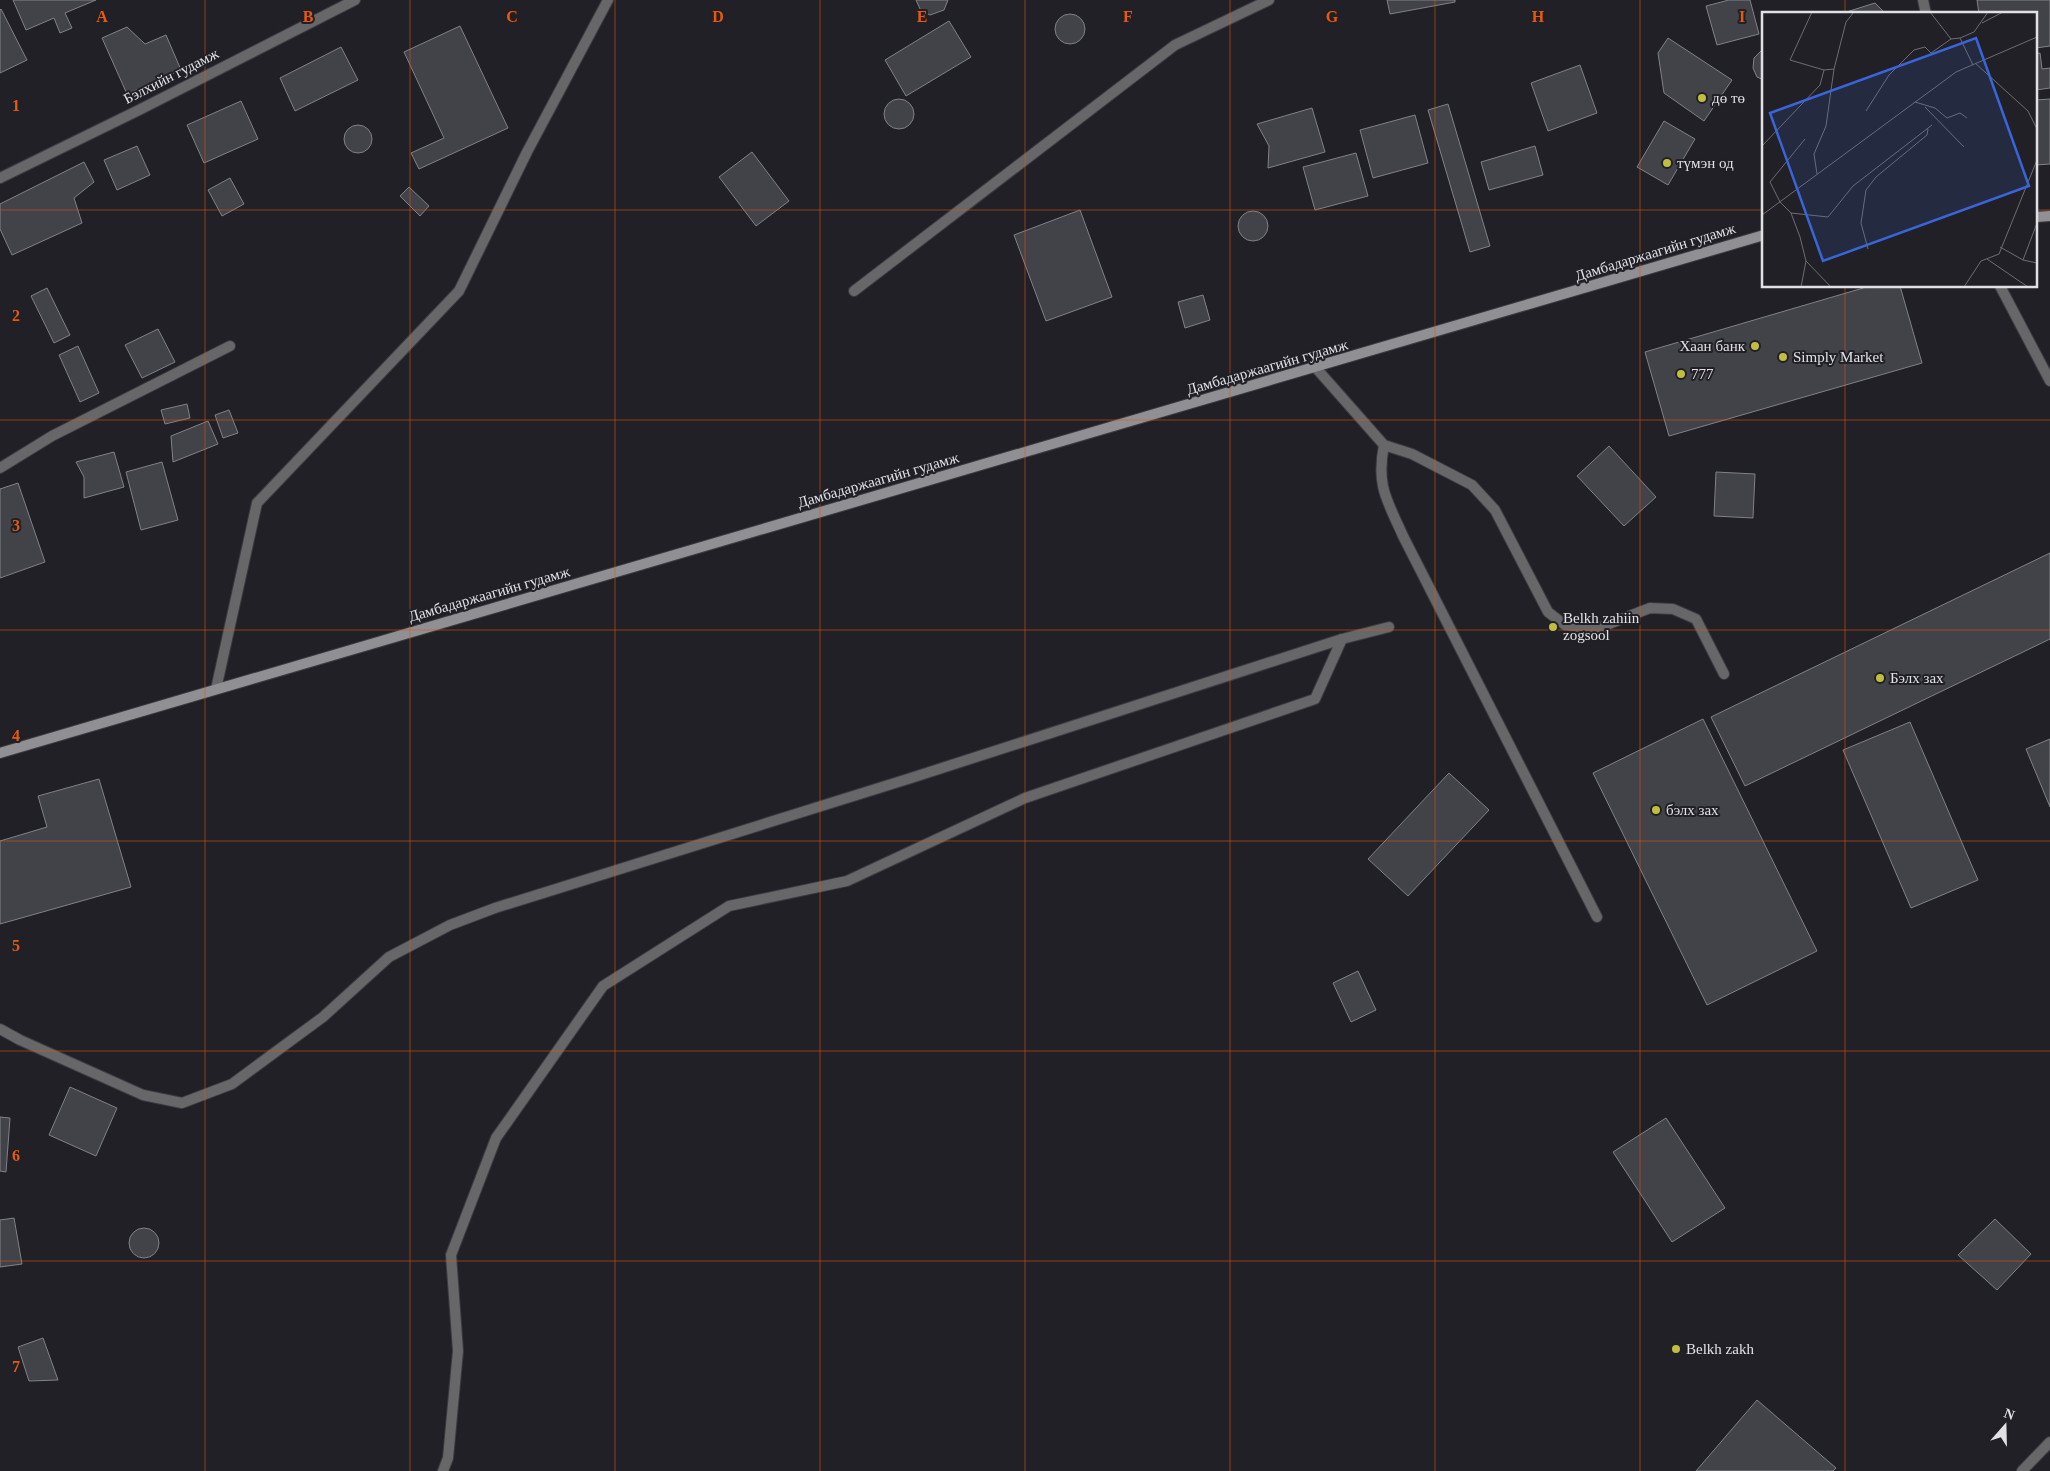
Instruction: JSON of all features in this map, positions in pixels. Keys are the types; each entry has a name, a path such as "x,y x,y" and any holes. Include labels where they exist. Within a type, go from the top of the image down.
{"main road":[{"name":"Дамбадаржаагийн гудамж","path":"0,753 1762,236"}],"street":[{"name":"Бэлхийн гудамж","path":"0,178 139,110 355,0"},
{"path":"216,689 257,503 459,291 527,152 608,0"},
{"path":"854,291 1175,45 1269,0"},
{"path":"2001,288 2050,381"},
{"path":"0,468 52,436 230,346"},
{"path":"1316,368 1384,445 1412,454 1472,485 1495,510 1548,612 1565,625 1596,629 1650,608 1673,609 1696,618 1724,674"},
{"path":"1384,445 1380,465 1382,489 1403,536 1597,917"},
{"path":"0,1029 20,1040 144,1095 182,1103 232,1084 323,1017 389,957 450,925 495,908 911,778 1342,638 1389,627"},
{"path":"443,1471 448,1458 458,1350 451,1255 496,1138 603,986 729,906 847,881 1025,798 1315,699 1342,638"},
{"path":"2022,1471 2050,1442"}],"building":[{"path":"13,0 96,0 65,13 72,28 60,33 54,18 26,30"},
{"path":"916,0 948,0 944,10 930,15 921,11"},
{"path":"1387,0 1455,0 1455,2 1390,14"},
{"path":"1729,0 1750,0 1759,34 1717,45 1706,6"},
{"path":"1977,0 2050,0 2050,46 2038,48 2038,12 1979,12"},
{"path":"1875,3 1884,12 1846,12"},
{"path":"0,10 27,60 0,73"},
{"path":"1070,14 1081,18 1085,29 1081,40 1070,44 1059,40 1055,29 1059,18"},
{"path":"949,21 971,57 906,96 885,60"},
{"path":"460,26 508,128 419,169 411,153 444,138 404,52"},
{"path":"127,27 145,44 166,35 181,70 127,94 102,38"},
{"path":"1668,38 1732,80 1704,121 1664,93 1658,53"},
{"path":"341,47 358,80 295,111 280,78"},
{"path":"1762,51 1762,79 1757,77 1753,68 1754,58"},
{"path":"2040,53 2042,69 2050,68 2050,88 2038,90 2038,54"},
{"path":"1580,65 1597,113 1548,131 1531,83"},
{"path":"899,99 910,103 914,114 910,125 899,129 888,125 884,114 888,103"},
{"path":"2050,99 2050,164 2038,165 2038,100"},
{"path":"241,101 258,139 204,163 187,125"},
{"path":"1448,104 1490,246 1470,252 1428,110"},
{"path":"1312,108 1325,152 1268,168 1269,146 1257,124"},
{"path":"1415,115 1428,163 1373,178 1360,130"},
{"path":"1664,121 1695,139 1668,185 1637,167"},
{"path":"358,125 368,129 372,139 368,149 358,153 348,149 344,139 348,129"},
{"path":"137,146 150,175 117,190 104,160"},
{"path":"1535,146 1543,175 1489,190 1481,162"},
{"path":"752,152 789,201 756,226 719,177"},
{"path":"1356,153 1368,196 1315,210 1303,167"},
{"path":"84,162 94,182 74,198 82,223 12,255 0,229 0,204"},
{"path":"230,178 244,204 222,216 208,190"},
{"path":"409,187 429,206 420,216 400,196"},
{"path":"1080,210 1112,297 1046,321 1014,235"},
{"path":"1253,211 1264,215 1268,226 1264,237 1253,241 1242,237 1238,226 1242,215"},
{"path":"47,288 70,335 54,343 31,296"},
{"name":"Simply Market","path":"1863,288 1901,288 1922,363 1669,436 1645,352"},
{"path":"1203,295 1210,320 1185,328 1178,302"},
{"path":"158,329 175,362 142,378 125,345"},
{"path":"78,346 99,393 80,402 59,355"},
{"path":"187,404 190,418 165,424 161,410"},
{"path":"229,410 238,433 223,438 215,415"},
{"path":"208,421 218,444 173,462 171,436"},
{"path":"1609,446 1656,497 1624,526 1577,476"},
{"path":"114,452 124,487 84,498 84,477 76,462"},
{"path":"162,462 178,520 141,530 126,472"},
{"path":"1716,472 1755,474 1753,518 1714,516"},
{"path":"18,483 45,562 0,578 0,489"},
{"name":"Бэлх зах","path":"2050,553 2050,639 1745,786 1711,717"},
{"path":"1703,719 1817,951 1707,1005 1593,773"},
{"path":"1910,722 1978,880 1911,908 1843,750"},
{"path":"2050,739 2050,807 2026,749"},
{"path":"1449,773 1489,810 1408,896 1368,859"},
{"path":"99,779 131,887 0,924 0,841 47,827 38,796"},
{"path":"1358,971 1376,1010 1351,1022 1333,983"},
{"path":"70,1087 117,1108 96,1156 49,1135"},
{"path":"0,1117 10,1118 6,1172 0,1171"},
{"path":"1666,1118 1725,1208 1672,1242 1613,1152"},
{"path":"14,1218 22,1264 0,1267 0,1220"},
{"path":"1995,1219 2031,1254 1997,1290 1958,1255"},
{"path":"144,1228 155,1232 159,1243 155,1254 144,1258 133,1254 129,1243 133,1232"},
{"path":"43,1338 58,1380 29,1381 18,1347"},
{"path":"1757,1400 1836,1468 1833,1471 1696,1471"}],"place":[{"name":"дө тө","path":"1702,98"},
{"name":"түмэн од","path":"1667,163"},
{"name":"Хаан банк","path":"1755,346"},
{"name":"Simply Market","path":"1783,357"},
{"name":"777","path":"1681,374"},
{"name":"Belkh zahiin zogsool","path":"1553,627"},
{"name":"Бэлх зах","path":"1880,678"},
{"name":"бэлх зах","path":"1656,810"},
{"name":"Belkh zakh","path":"1676,1349"}]}
